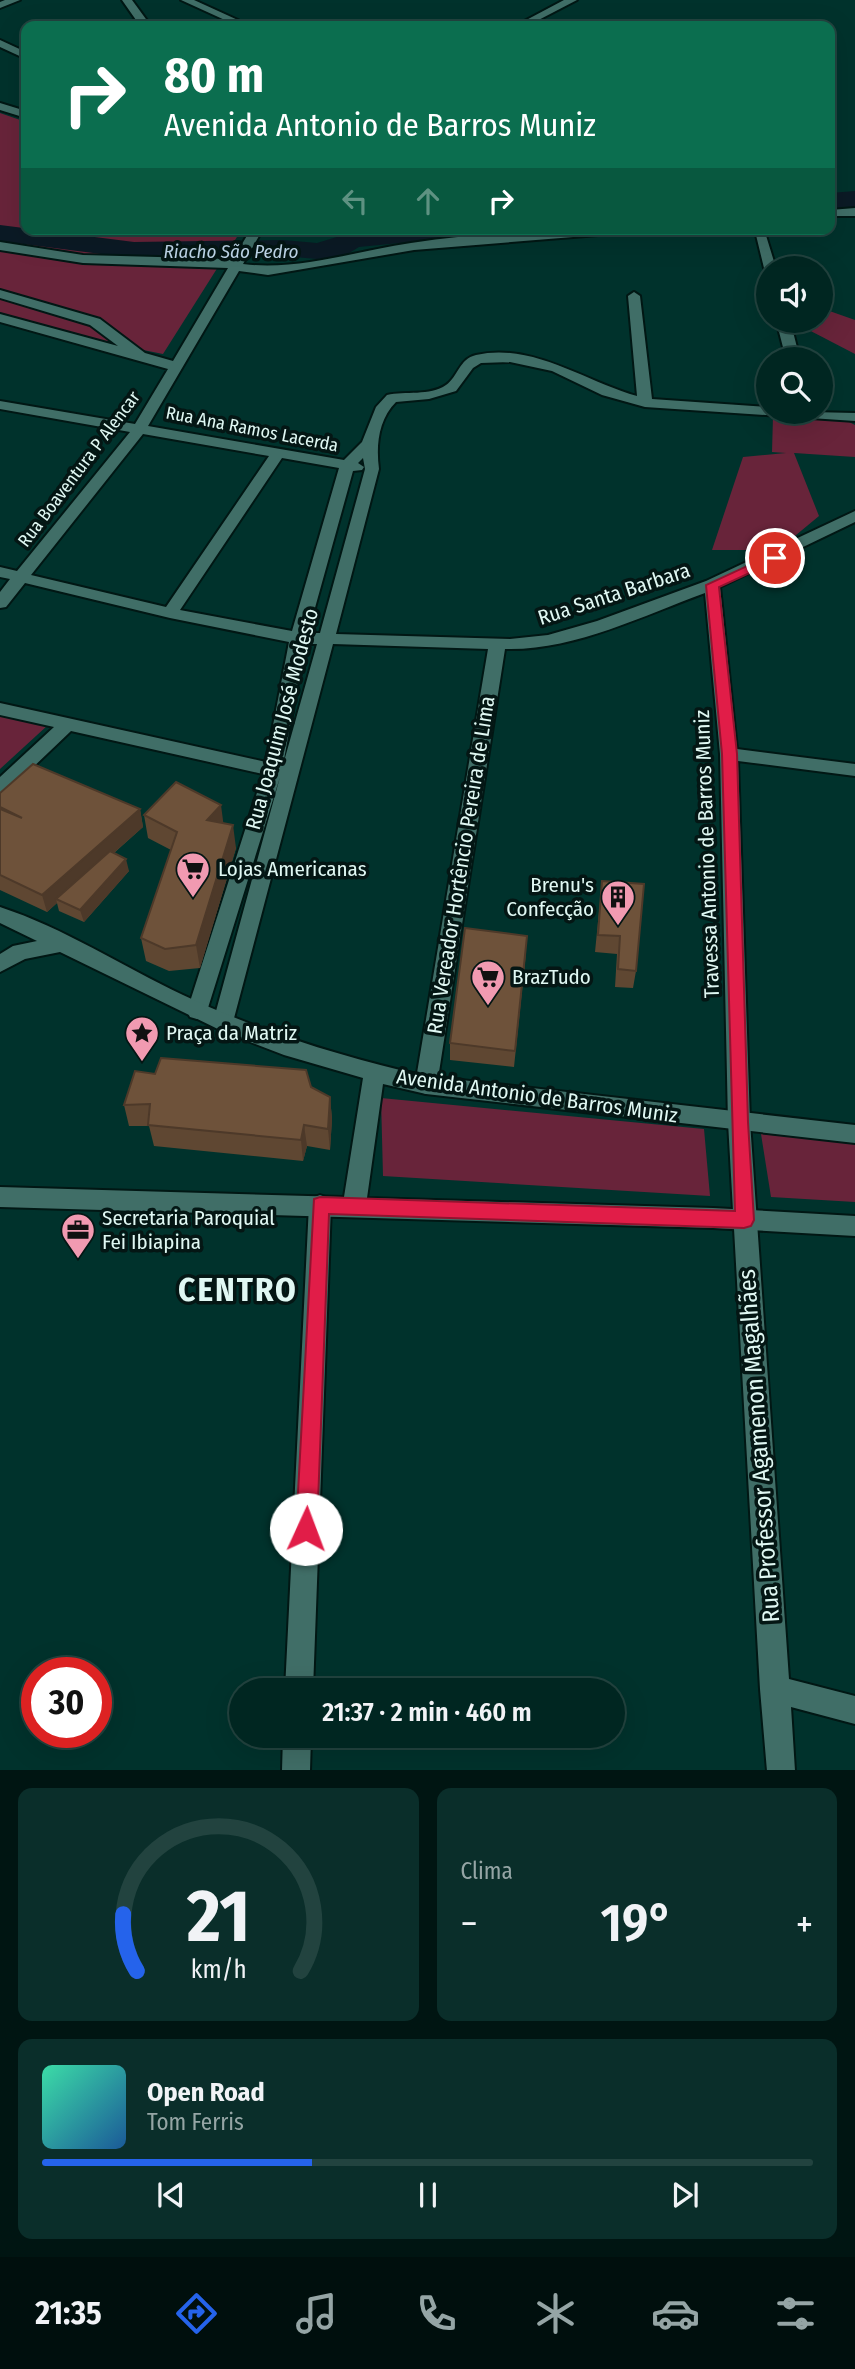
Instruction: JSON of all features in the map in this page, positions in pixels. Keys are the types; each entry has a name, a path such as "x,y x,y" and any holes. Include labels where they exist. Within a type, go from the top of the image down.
{"street":[{"path":"0,5 13,0"},
{"path":"127,0 142,21"},
{"path":"186,0 234,21"},
{"path":"530,21 572,0"},
{"path":"0,42 20,38"},
{"path":"0,42 21,53"},
{"path":"0,106 21,113"},
{"path":"835,213 855,212"},
{"name":"Rua Boaventura P Alencar","path":"0,603 141,428 253,235"},
{"path":"0,246 83,258 239,258 268,271 414,246 549,235"},
{"path":"762,235 767,256"},
{"path":"0,294 95,322 140,356"},
{"path":"634,296 645,403"},
{"path":"0,318 177,367"},
{"path":"372,469 369,444 376,419 392,398 440,393 451,388 468,365 492,357 556,368 607,392 645,403 756,409"},
{"name":"Rua Ana Ramos Lacerda","path":"0,405 372,469"},
{"path":"833,415 853,418"},
{"path":"346,466 369,444"},
{"path":"170,613 278,453"},
{"name":"Rua Joaquim José Modesto","path":"197,1011 273,771 298,638 346,466"},
{"name":"Rua Joaquim José Modesto","path":"223,1022 372,469"},
{"name":"Rua Santa Barbara","path":"0,572 170,613 298,638 496,645 559,637 603,625 712,585 779,556 855,516"},
{"path":"332,517 359,519"},
{"name":"Travessa Antonio de Barros Muniz","path":"712,585 729,754 739,1122"},
{"name":"Rua Vereador Hortêncio Pereira de Lima","path":"426,1085 496,645"},
{"path":"0,709 273,771 292,773"},
{"path":"0,788 67,725"},
{"path":"729,754 855,770"},
{"name":"Avenida Antonio de Barros Muniz","path":"0,915 65,943 223,1022 303,1054 374,1073 426,1085 855,1133"},
{"path":"0,964 20,952 65,943"},
{"path":"354,1206 374,1073"},
{"name":"Rua Professor Agamenon Magalhães","path":"739,1122 781,1770"},
{"path":"0,1197 354,1206 855,1226"},
{"path":"300,1678 320,1205"},
{"path":"774,1689 855,1710"},
{"path":"296,1770 297,1748"}],"shaded area":[{"path":"0,113 21,120 21,235 238,235 163,354 0,321"},
{"path":"833,312 855,320 855,354 815,333 833,333"},
{"path":"833,420 847,421 855,425 855,457 794,453 819,516 778,550 712,550 743,457 786,453 772,452 773,424 833,424"},
{"path":"0,714 48,725 0,769"},
{"path":"381,1098 704,1129 710,1196 383,1176"},
{"path":"761,1134 855,1143 855,1202 771,1197"}],"building":[{"path":"33,764 140,809 42,895 0,875 0,809 22,818 0,807 0,793"},
{"name":"Lojas Americanas","path":"176,782 221,805 207,820 233,825 196,945 165,949 141,938 177,832 144,815"},
{"path":"110,851 126,859 80,910 56,899"},
{"name":"Brenu's Confecção","path":"602,881 644,884 636,971 618,969 620,936 598,935"},
{"name":"BrazTudo","path":"465,928 527,936 515,1051 450,1043"},
{"path":"161,1058 306,1070 311,1087 330,1097 328,1129 304,1125 301,1140 148,1125 150,1104 124,1105 135,1071 155,1074"}],"waterway":[{"name":"Riacho São Pedro","path":"835,201 855,199"},
{"name":"Riacho São Pedro","path":"0,233 75,245 119,246 132,250 283,248 317,251 336,249 353,240 402,235"}],"place":[{"name":"Lojas Americanas","path":"193,899"},
{"name":"Brenu's Confecção","path":"618,927"},
{"name":"BrazTudo","path":"488,1007"},
{"name":"Praça da Matriz","path":"142,1063"},
{"name":"Secretaria Paroquial Fei Ibiapina","path":"78,1260"}],"district":[{"name":"CENTRO","path":"238,1290"}],"route":[{"path":"306,1529 320,1205 744,1220 729,754 712,585 775,558"}]}
